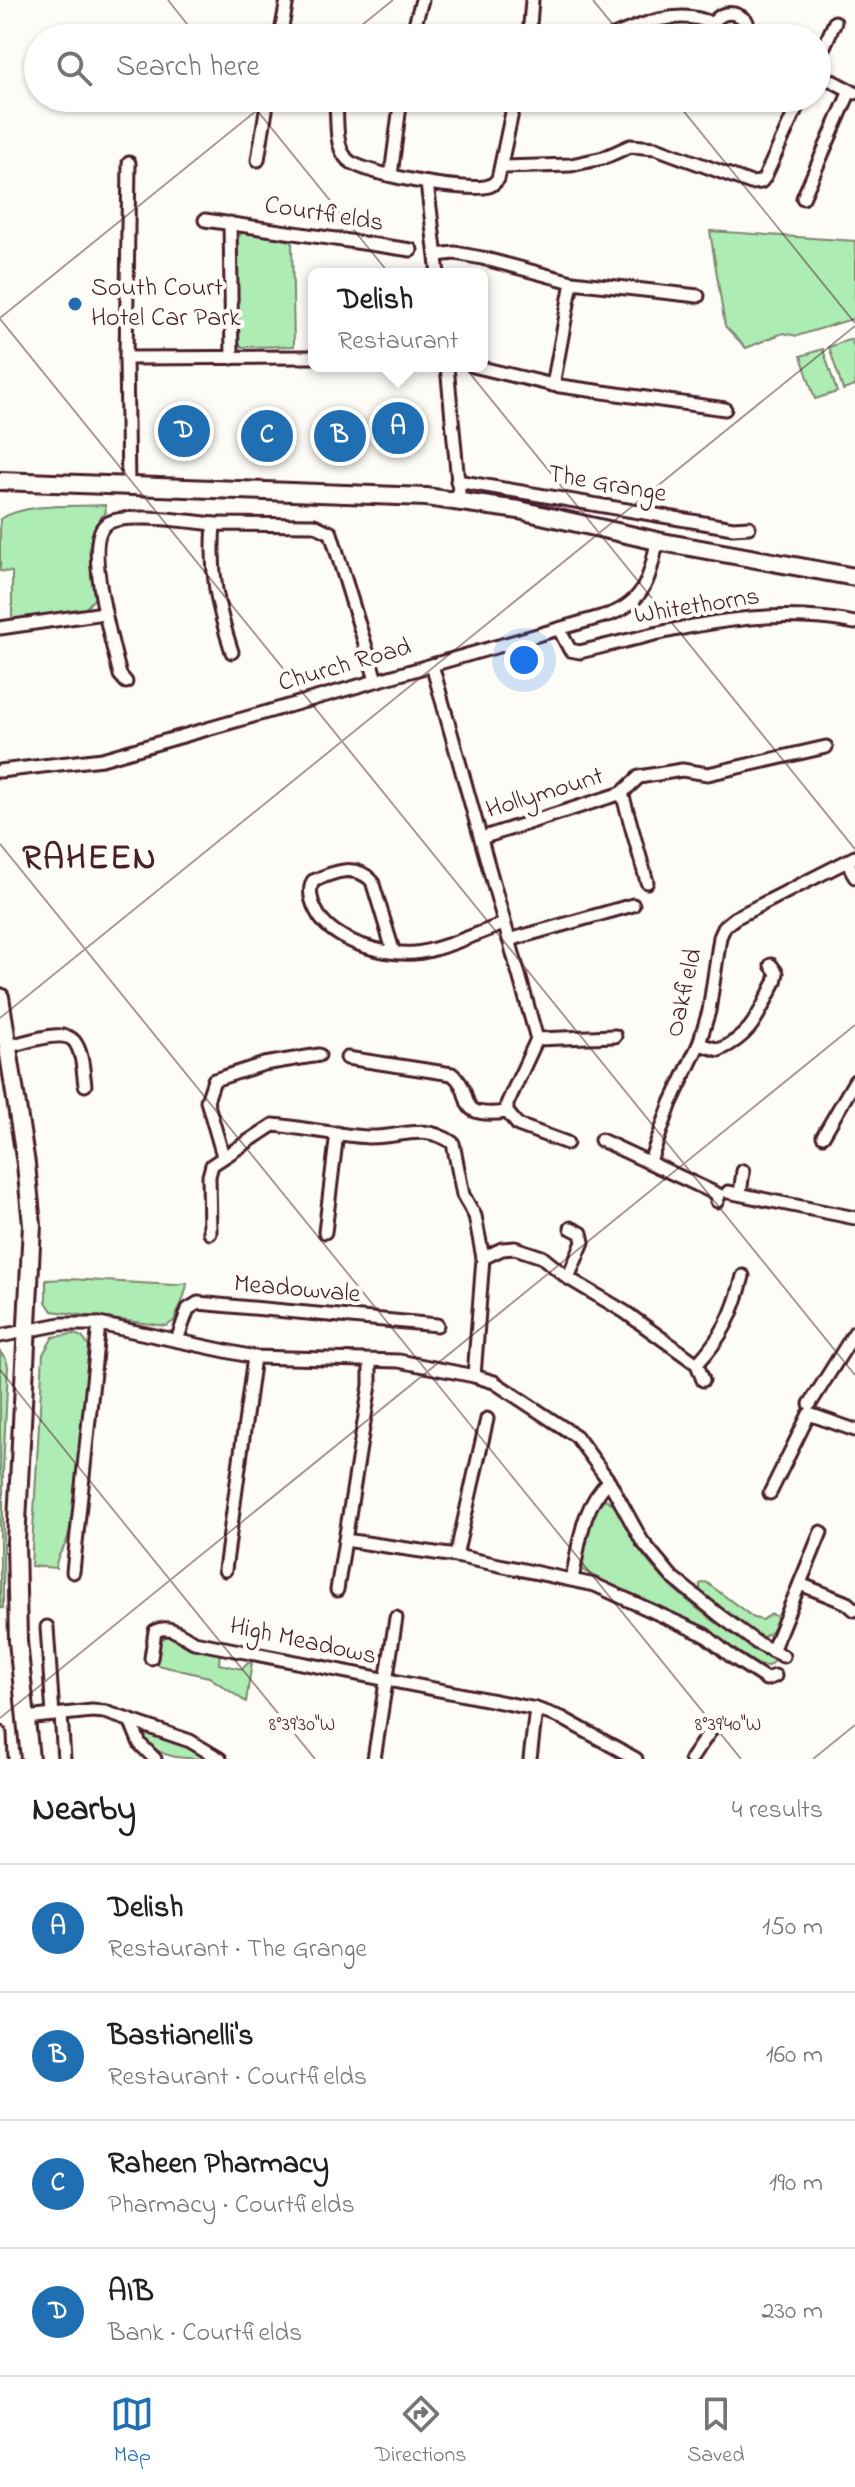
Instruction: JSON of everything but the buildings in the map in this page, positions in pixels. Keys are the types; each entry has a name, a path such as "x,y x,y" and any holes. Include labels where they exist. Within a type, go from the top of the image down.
{"main road":[{"path":"0,481 395,496 460,503 519,510 657,541 855,577"},
{"path":"0,494 25,483"},
{"path":"0,997 32,1225 16,1542 18,1641 30,1759"}],"street":[{"path":"283,24 287,0"},
{"path":"415,24 422,0"},
{"path":"530,24 532,0"},
{"path":"648,24 659,20 703,19 712,24 722,14 736,13 747,24"},
{"path":"831,31 835,22"},
{"path":"803,198 853,92 831,80"},
{"path":"258,160 266,112"},
{"path":"336,112 338,137 344,156 351,164 365,170 427,183 477,188 491,186 498,179 513,112"},
{"path":"391,175 399,112"},
{"path":"503,167 571,165 603,158 630,146 656,148 751,183 761,182 795,112"},
{"path":"128,487 129,163"},
{"path":"427,183 437,268"},
{"name":"Courtfields","path":"205,220 411,250"},
{"name":"Courtfields","path":"230,223 232,358"},
{"path":"436,255 455,253 482,258 572,282 698,296"},
{"path":"553,385 572,282"},
{"path":"126,358 308,357"},
{"path":"488,370 553,385 725,409"},
{"path":"448,372 460,503"},
{"name":"The Grange","path":"457,481 733,528 749,527"},
{"path":"126,682 120,675 104,613 97,561 99,540 105,524 123,518 322,527 331,533 376,680"},
{"path":"214,524 211,559 216,600 232,652"},
{"name":"Church Road","path":"0,771 102,759 560,631 624,609 635,601 649,574 657,541"},
{"path":"0,628 104,613"},
{"name":"Whitethorns","path":"560,631 570,650 580,652 748,616 791,616 855,623"},
{"path":"432,665 537,1039 507,1104 507,1112 518,1125 567,1143"},
{"name":"Hollymount","path":"481,838 622,793 639,777 682,770 708,774 826,747"},
{"name":"Hollymount","path":"622,793 647,882"},
{"path":"851,859 855,877"},
{"name":"Oakfield","path":"650,1161 671,1103 699,1044 709,1011 720,937 725,926 746,912 851,859"},
{"path":"393,950 372,881 367,875 350,869 313,881 310,892 318,915 333,930 354,942 393,950 416,953 504,924"},
{"path":"509,940 633,905"},
{"path":"699,1044 719,1050 749,1032 775,982 777,973 771,965"},
{"path":"7,1047 58,1035 68,1036 75,1042 79,1053 85,1085"},
{"path":"537,1039 615,1036"},
{"path":"223,1156 207,1101 214,1080 264,1064 319,1055"},
{"path":"347,1058 452,1074 461,1081 468,1105 474,1111 486,1114 507,1112"},
{"path":"823,1136 855,1081"},
{"path":"210,1233 209,1176 212,1165 273,1125 388,1137 420,1130 442,1136 453,1143 463,1195 475,1216 483,1258 474,1376"},
{"path":"325,1232 337,1133"},
{"path":"601,1140 719,1195 717,1201"},
{"path":"743,1171 734,1193 855,1218"},
{"path":"568,1278 583,1242 581,1233 571,1228"},
{"path":"483,1258 502,1249 527,1250 542,1257 568,1278 625,1312 697,1364 703,1380"},
{"path":"697,1364 720,1336 734,1311 743,1276"},
{"name":"Meadowvale","path":"177,1340 188,1309 198,1303 437,1325"},
{"path":"0,1336 61,1324 99,1324 254,1357 399,1361 494,1382 576,1436 609,1481 642,1541 672,1577 710,1609 778,1653 821,1532"},
{"path":"73,1572 99,1324"},
{"path":"810,1404 853,1340"},
{"path":"225,1570 254,1357"},
{"path":"337,1590 370,1385 370,1361"},
{"path":"770,1493 809,1414 855,1430"},
{"path":"456,1556 487,1419"},
{"path":"572,1579 586,1511 595,1494 609,1481"},
{"path":"345,1540 456,1556 595,1585 705,1635 766,1679 775,1676"},
{"path":"800,1584 847,1603 855,1610"},
{"name":"High Meadows","path":"374,1759 396,1618"},
{"path":"47,1627 64,1759"},
{"name":"High Meadows","path":"151,1658 153,1636 159,1628 174,1630 194,1642 536,1709 562,1718 636,1759"},
{"path":"530,1759 536,1709"},
{"path":"25,1718 92,1711 190,1741 220,1759"},
{"path":"129,1720 140,1744 155,1759"},
{"path":"691,1759 713,1727"},
{"path":"0,1733 1,1759"}],"green space":[{"path":"710,231 855,241 855,318 797,336 783,333 746,348 725,326"},
{"path":"242,232 292,241 294,346 242,347 239,343 236,241"},
{"path":"851,339 855,350 855,386 843,390 829,347"},
{"path":"823,349 837,392 815,399 801,356"},
{"path":"105,505 106,512 98,521 90,541 95,598 84,610 12,623 12,572 0,571 0,519 38,508"},
{"path":"46,1280 174,1285 187,1283 174,1321 166,1326 52,1311 46,1302"},
{"path":"74,1334 82,1337 90,1348 73,1531 69,1532 56,1568 31,1566 43,1354 53,1337"},
{"path":"0,1352 8,1366 3,1472 3,1608 0,1608"},
{"path":"605,1499 616,1508 640,1550 665,1580 718,1624 771,1656 773,1662 768,1666 757,1665 697,1623 646,1603 584,1571 581,1558 594,1506"},
{"path":"706,1582 754,1618 762,1620 772,1614 778,1618 773,1630 762,1637 758,1636 700,1594 700,1584"},
{"path":"172,1636 192,1648 220,1652 219,1664 242,1669 252,1662 246,1702 209,1677 157,1665 160,1642"},
{"path":"147,1733 181,1742 213,1759 183,1758 157,1751 144,1739"}],"place":[{"name":"South Court Hotel Car Park","path":"75,304"},
{"name":"Delish","path":"398,428"},
{"name":"AIB","path":"184,431"},
{"name":"Raheen Pharmacy","path":"267,436"},
{"name":"Bastianelli's","path":"340,436"}],"district":[{"name":"RAHEEN","path":"90,860"}]}
